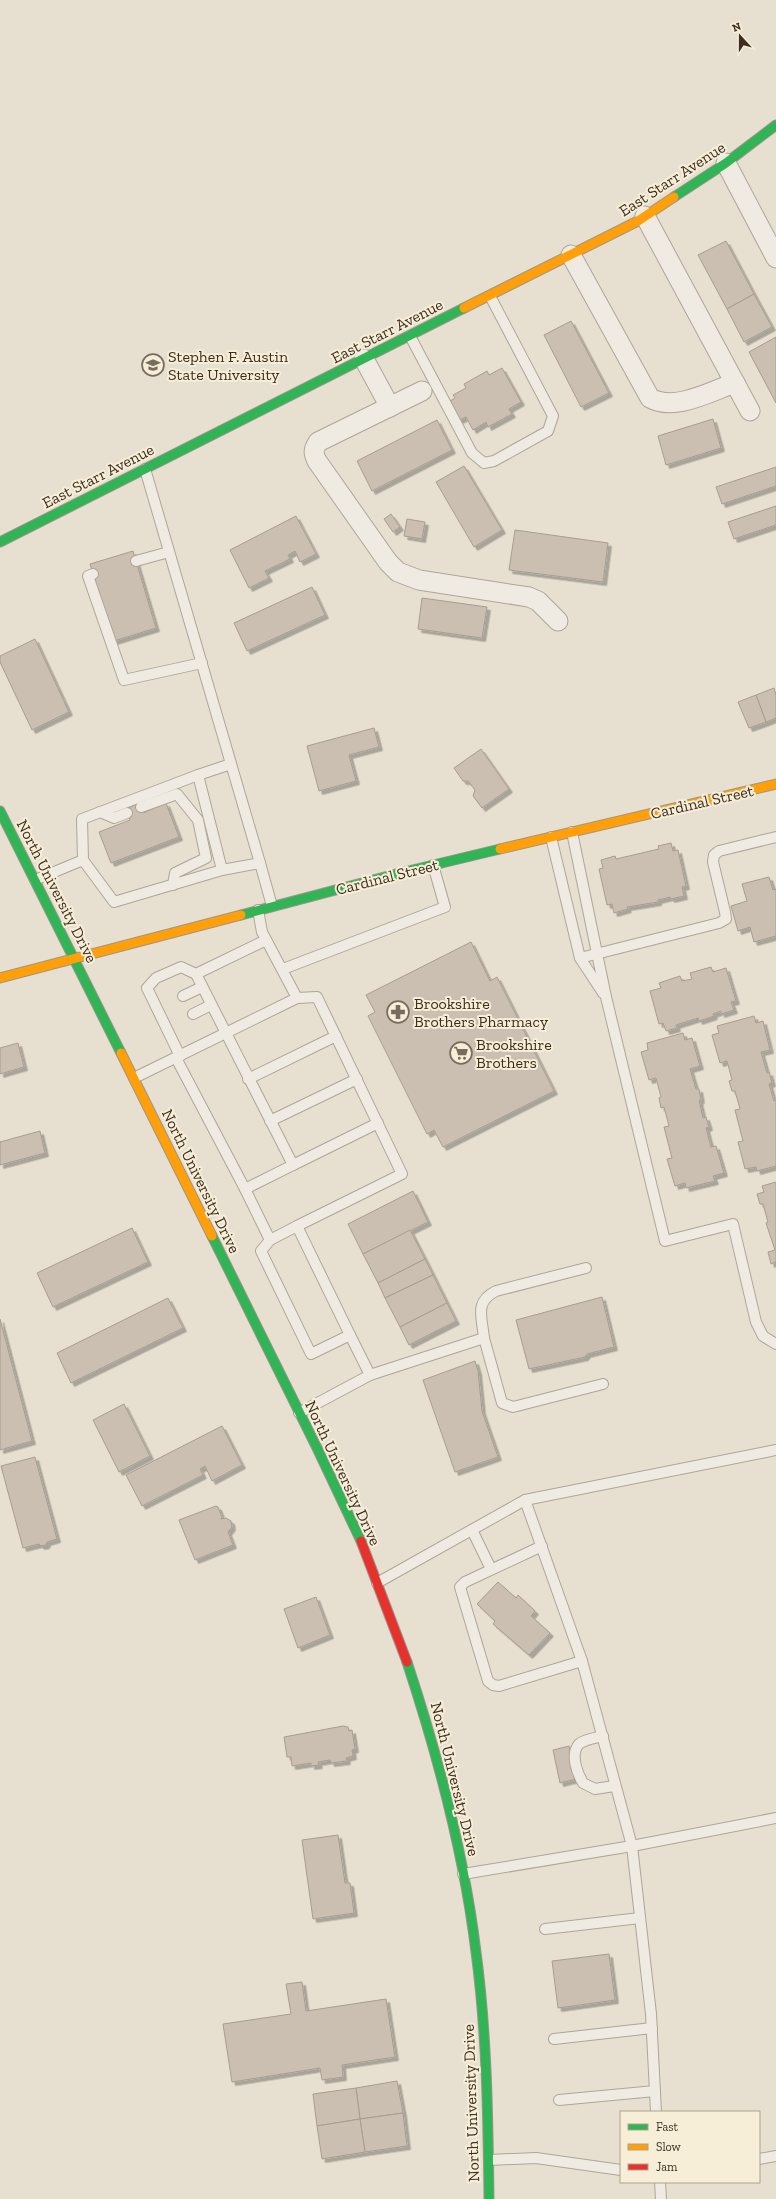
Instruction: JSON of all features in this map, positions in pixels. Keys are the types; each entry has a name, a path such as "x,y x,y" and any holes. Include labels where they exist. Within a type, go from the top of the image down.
{"main road":[{"name":"East Starr Avenue","path":"0,542 490,296 645,216 726,163 776,125"},
{"name":"Cardinal Street","path":"0,978 433,865 776,784"},
{"name":"North University Drive","path":"0,811 75,959 326,1467 397,1632 430,1735 464,1874 484,2026 488,2087 489,2199"}],"street":[{"path":"726,163 776,258"},
{"path":"645,216 750,411"},
{"path":"571,255 650,398 661,403 673,403 735,383"},
{"path":"364,359 390,407"},
{"path":"422,391 318,442 314,448 314,454 388,562 398,572 419,580 529,598 538,601 558,621"}],"lane":[{"path":"410,336 472,453 484,463 494,461 548,431 553,416 490,296"},
{"path":"145,469 272,906"},
{"path":"136,561 169,552"},
{"path":"93,574 88,576 124,680 202,662"},
{"path":"231,764 82,819 83,860 114,902 222,870 260,862"},
{"path":"198,775 222,870"},
{"path":"141,807 177,794 198,820 206,858 175,873 173,885"},
{"path":"100,812 114,818 127,812"},
{"path":"572,832 606,997 665,1241 733,1224 756,1322 763,1336 776,1344"},
{"path":"551,837 580,958 606,997"},
{"path":"580,958 719,923 726,919 726,912 713,862 714,855 719,851 776,837"},
{"path":"35,880 83,860"},
{"path":"283,969 445,908 433,865"},
{"path":"258,910 262,932 283,969 297,998"},
{"path":"196,974 266,940"},
{"path":"270,1240 178,1057 170,1025 161,1006 147,988 156,978 181,967 196,974 225,1034 293,1165"},
{"path":"183,996 202,987"},
{"path":"134,1078 297,998 317,997 402,1174 270,1240 260,1251 311,1354 350,1335"},
{"path":"193,1014 211,1005"},
{"path":"248,1079 336,1036"},
{"path":"270,1121 357,1079"},
{"path":"245,1189 378,1123"},
{"path":"297,1226 370,1375"},
{"path":"586,1268 496,1291 485,1296 480,1306 484,1338 502,1403 513,1407 603,1384"},
{"path":"299,1413 370,1375 484,1338"},
{"path":"377,1583 525,1500 776,1450"},
{"path":"525,1500 582,1661 603,1736 614,1786 632,1846 652,2028 656,2111"},
{"path":"472,1530 491,1569"},
{"path":"542,1546 491,1569 465,1582 460,1587 488,1681 493,1686 499,1686 582,1661"},
{"path":"603,1736 586,1740 579,1744 575,1753 576,1763 583,1783 595,1789 614,1786"},
{"path":"464,1874 632,1846 776,1818"},
{"path":"545,1929 640,1918"},
{"path":"554,2039 652,2028"},
{"path":"559,2100 654,2092"},
{"path":"760,2159 776,2156"},
{"path":"489,2160 536,2158 620,2170"},
{"path":"660,2183 661,2199"}],"building":[{"path":"726,241 754,294 727,309 698,255"},
{"path":"754,294 772,327 744,342 727,309"},
{"path":"571,321 609,393 581,407 544,335"},
{"path":"776,337 776,403 749,352"},
{"path":"502,368 521,402 509,409 512,414 488,427 486,422 473,430 466,417 457,421 447,403 455,398 453,395 466,388 464,384 487,371 489,375"},
{"path":"713,419 721,448 666,465 658,436"},
{"path":"437,420 452,450 372,491 357,461"},
{"path":"464,466 502,530 474,547 436,482"},
{"path":"776,467 776,486 722,504 716,487"},
{"path":"776,506 776,525 734,539 728,522"},
{"path":"391,514 400,527 393,532 384,519"},
{"path":"296,516 316,554 300,562 295,551 288,555 290,559 265,571 269,578 249,588 230,550"},
{"path":"407,519 425,522 422,539 404,536"},
{"path":"515,530 608,543 603,582 509,570"},
{"path":"133,551 156,628 114,641 90,564"},
{"path":"312,587 325,615 247,651 234,623"},
{"path":"422,598 487,607 482,638 418,629"},
{"path":"35,639 69,712 32,730 0,662 0,656"},
{"path":"774,688 776,695 776,718 766,722 756,695"},
{"path":"756,695 766,722 749,728 738,702"},
{"path":"374,728 379,747 349,755 356,781 319,791 307,746"},
{"path":"481,749 509,789 482,808 473,796 475,790 468,781 463,781 454,768"},
{"path":"139,803 143,813 166,803 179,837 111,863 99,832 130,820 126,809"},
{"path":"671,843 673,851 678,850 686,886 682,887 684,896 671,899 670,897 658,900 658,902 627,907 628,909 614,913 612,904 607,905 599,869 603,868 601,860 615,856 616,859 659,849 658,846"},
{"path":"769,877 773,890 776,889 776,936 754,942 750,927 738,931 731,906 747,901 742,884"},
{"name":"Brookshire Brothers","path":"471,942 490,981 497,977 554,1091 443,1147 434,1130 427,1134 368,1016 375,1012 366,995"},
{"path":"711,967 713,972 726,968 736,1001 731,1002 734,1010 721,1014 721,1011 713,1014 714,1016 699,1021 698,1018 676,1025 677,1028 666,1031 663,1023 659,1024 650,991 661,988 659,983 680,976 682,981 692,979 690,973"},
{"path":"754,1016 756,1023 763,1021 770,1050 761,1052 767,1073 769,1072 772,1083 769,1084 774,1101 776,1100 776,1166 757,1171 756,1167 745,1169 738,1142 743,1141 735,1110 740,1109 735,1091 732,1091 729,1081 732,1080 727,1061 720,1063 712,1035 719,1033 717,1026"},
{"path":"683,1033 685,1040 692,1038 700,1066 690,1069 696,1089 699,1089 701,1100 699,1100 703,1118 706,1117 709,1127 706,1128 711,1147 716,1146 724,1173 713,1176 715,1181 686,1188 685,1183 675,1186 667,1159 672,1158 664,1127 669,1126 664,1107 661,1108 659,1098 661,1097 656,1078 649,1080 641,1052 648,1050 647,1043"},
{"path":"18,1043 24,1067 0,1074 0,1048"},
{"path":"40,1131 45,1153 0,1165 0,1142"},
{"path":"776,1182 776,1262 771,1264 768,1252 775,1250 766,1223 768,1222 763,1204 760,1204 757,1194 764,1192 762,1186"},
{"path":"413,1191 428,1222 363,1254 348,1224"},
{"path":"132,1228 148,1262 53,1307 37,1273"},
{"path":"410,1230 425,1259 378,1283 363,1254"},
{"path":"425,1259 433,1275 385,1298 378,1283"},
{"path":"433,1275 447,1303 400,1327 385,1298"},
{"path":"602,1297 614,1347 587,1354 585,1357 529,1369 516,1320"},
{"path":"168,1298 183,1328 71,1383 57,1353"},
{"path":"447,1303 456,1321 409,1345 400,1327"},
{"path":"0,1319 32,1441 0,1450"},
{"path":"475,1361 478,1371 482,1411 498,1457 455,1472 423,1380"},
{"path":"124,1404 150,1456 119,1472 93,1420"},
{"path":"222,1426 242,1465 212,1481 205,1466 200,1469 203,1475 142,1506 126,1475"},
{"path":"35,1457 57,1539 47,1542 46,1545 41,1546 39,1544 23,1548 1,1466"},
{"path":"216,1506 218,1507 222,1517 221,1519 226,1518 231,1521 232,1527 228,1532 233,1545 195,1560 179,1520"},
{"path":"498,1582 516,1598 518,1595 535,1611 531,1616 550,1633 529,1655 493,1624 495,1621 477,1604"},
{"path":"316,1597 330,1635 298,1648 284,1609"},
{"path":"343,1726 348,1727 349,1731 352,1730 355,1749 352,1750 353,1756 346,1758 347,1761 331,1763 330,1760 318,1762 319,1765 311,1766 311,1763 292,1766 291,1757 287,1757 284,1737"},
{"path":"569,1746 576,1779 560,1783 553,1750"},
{"path":"338,1835 345,1883 350,1883 354,1913 313,1919 302,1840"},
{"path":"609,1954 615,2000 558,2008 552,1961"},
{"path":"302,1982 306,2011 386,1999 395,2057 342,2065 343,2077 322,2080 320,2068 232,2082 223,2024 291,2014 286,1984"},
{"path":"397,2081 403,2113 360,2119 356,2088"},
{"path":"356,2088 360,2119 317,2126 313,2094"},
{"path":"403,2113 407,2146 365,2152 360,2119"},
{"path":"360,2119 365,2152 322,2159 317,2126"}],"traffic: fast":[{"path":"674,197 726,163 776,125"},
{"path":"0,542 464,308"},
{"path":"0,811 121,1053"},
{"path":"241,915 396,874 500,849"},
{"path":"212,1236 317,1448 361,1541"},
{"path":"407,1662 449,1805 465,1878 471,1915 480,1983 485,2045 489,2199"}],"traffic: slow":[{"path":"464,308 638,221 674,197"},
{"path":"500,849 776,784"},
{"path":"0,978 241,915"},
{"path":"121,1053 212,1236"}],"traffic: jam":[{"path":"361,1541 407,1662"}],"place":[{"name":"Stephen F. Austin State University","path":"153,365"},
{"name":"Brookshire Brothers Pharmacy","path":"398,1012"},
{"name":"Brookshire Brothers","path":"461,1053"}]}
